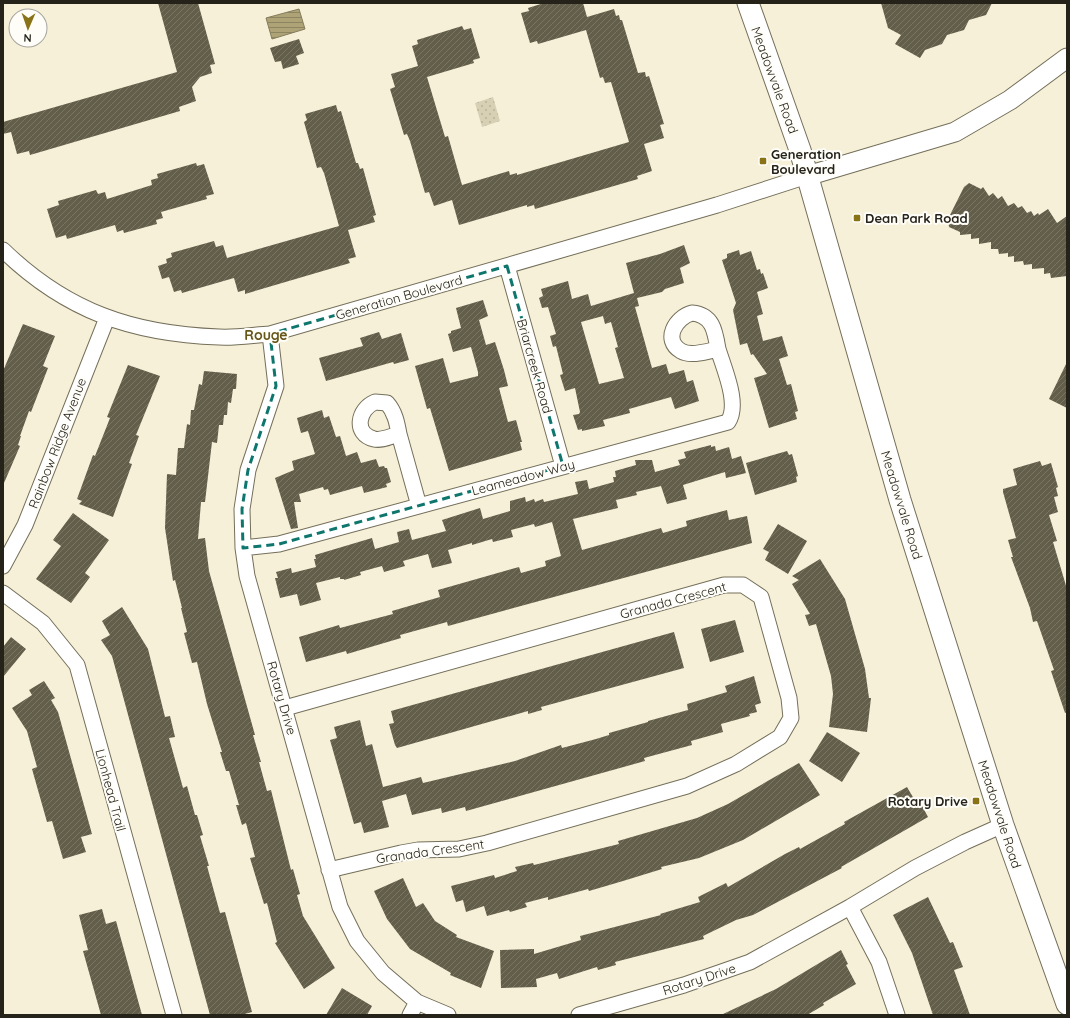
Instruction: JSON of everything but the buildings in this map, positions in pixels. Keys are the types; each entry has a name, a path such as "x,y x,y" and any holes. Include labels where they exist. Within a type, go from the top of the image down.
{"main road":[{"name":"Meadowvale Road","path":"748,3 800,150 836,271 900,500 1003,825 1067,1004"}],"street":[{"path":"807,176 955,132 1010,100 1067,58"},
{"name":"Generation Boulevard","path":"3,250 21,267 58,294 107,318 133,327 168,334 220,337 270,334 717,205 807,176"},
{"name":"Briarcreek Road","path":"507,266 563,466"},
{"name":"Rainbow Ridge Avenue","path":"3,566 25,525 107,318"},
{"name":"Rotary Drive","path":"270,334 276,386 248,470 242,509 243,548 247,576 340,907 357,941 383,973 417,1002 448,1015"},
{"name":"Leameadow Way","path":"243,548 279,544 728,422 732,416 733,403 718,349"},
{"path":"399,434 419,506"},
{"name":"Granada Crescent","path":"285,708 724,585 743,584 761,597 788,688 791,718 780,737 736,764 686,786 487,843 459,849 418,850 329,870"},
{"name":"Lionhead Trail","path":"3,593 43,623 77,665 174,1015"},
{"name":"Rotary Drive","path":"579,1015 684,985 750,962 850,907 915,868 965,842 1003,825"},
{"path":"850,907 879,962 897,1015"},
{"path":"410,1015 417,1002"}],"highlighted area":[{"path":"507,266 563,466 279,544 243,548 242,509 248,470 276,386 270,334"}],"shaded area":[{"path":"299,9 305,29 272,39 266,18"},
{"path":"493,97 500,121 482,127 475,103"}],"place":[{"name":"Generation Boulevard","path":"763,161"},
{"name":"Dean Park Road","path":"857,218"},
{"name":"Rotary Drive","path":"976,801"}],"district":[{"name":"Rouge","path":"266,335"}]}
